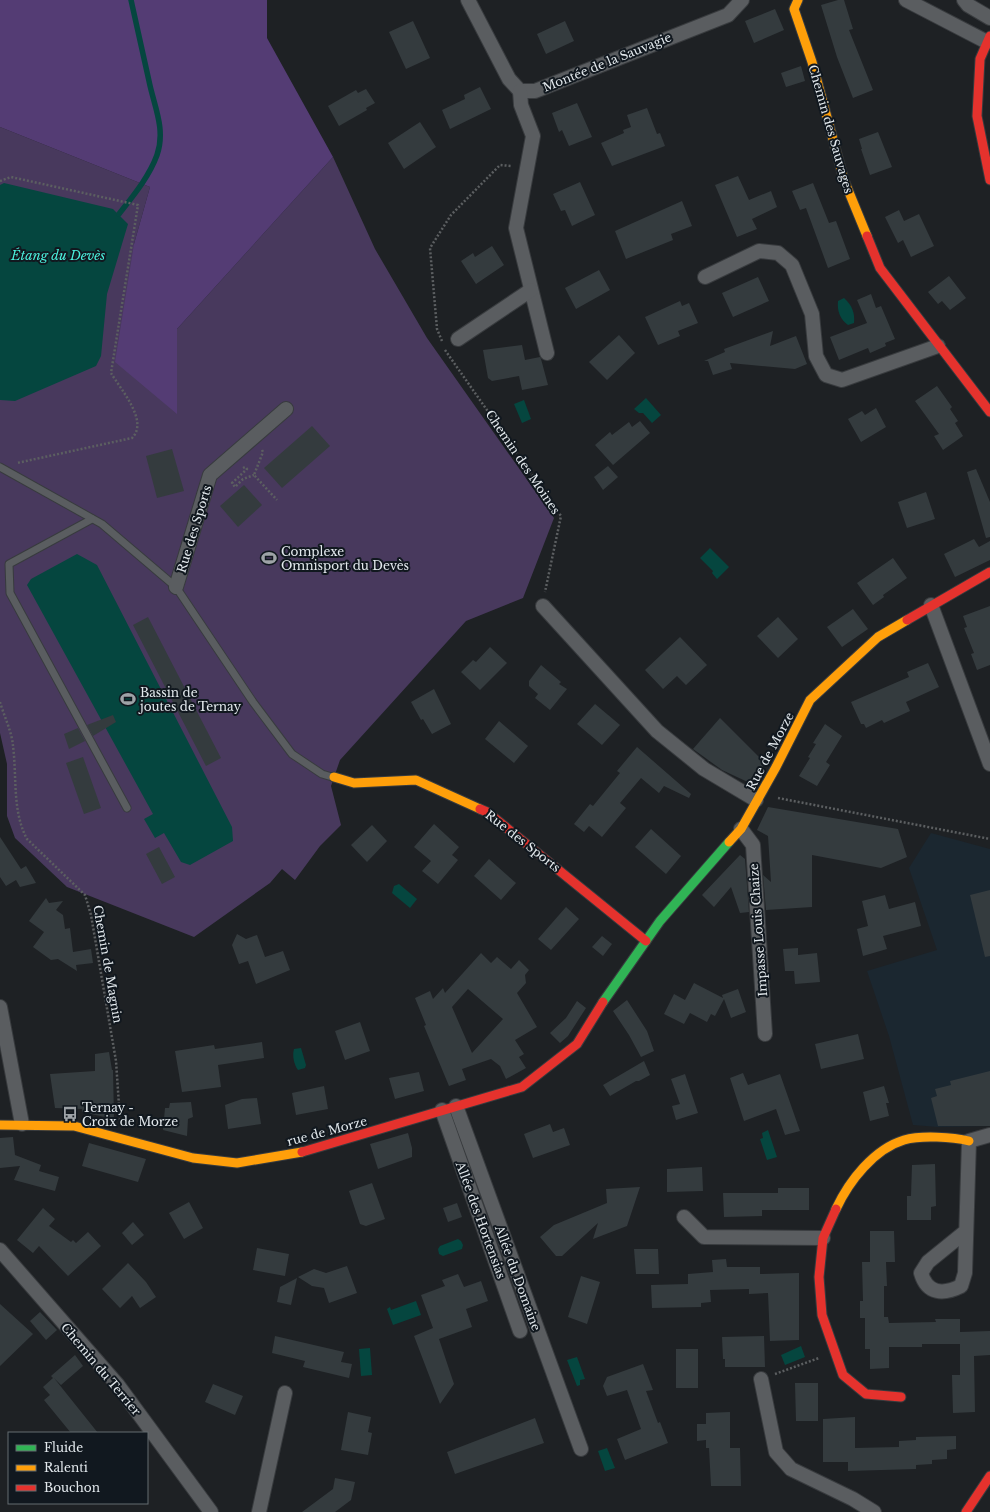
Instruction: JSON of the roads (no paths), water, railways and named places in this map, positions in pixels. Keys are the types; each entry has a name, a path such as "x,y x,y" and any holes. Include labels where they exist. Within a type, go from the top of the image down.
{"street":[{"path":"468,0 509,79 520,91 521,105 533,136 526,167 516,228 547,353"},
{"name":"Montée de la Sauvagie","path":"520,91 535,91 728,14 742,0"},
{"name":"Chemin des Sauvages","path":"798,0 794,9 812,62 844,180 880,268 938,346 990,412"},
{"path":"906,0 989,39 980,59 977,116 990,180"},
{"path":"964,0 968,5 990,18"},
{"path":"705,277 759,251 778,253 792,264 812,314 816,356 826,375 842,380 938,346"},
{"path":"458,339 532,290"},
{"name":"Rue des Sports","path":"176,587 210,475 286,410"},
{"name":"Rue de Morze","path":"613,987 663,917 741,829 776,767 810,700 878,637 990,572"},
{"path":"931,605 990,764"},
{"path":"542,606 657,731 704,769 756,800"},
{"name":"Rue des Sports","path":"334,777 354,783 416,780 487,812 646,941"},
{"name":"Impasse Louis Chaize","path":"741,829 752,845 765,1034"},
{"name":"rue de Morze","path":"0,1125 22,1124 74,1126 193,1158 237,1163 298,1153 522,1086 548,1068 577,1044 613,987"},
{"path":"0,1007 22,1124"},
{"name":"Allée du Domaine","path":"456,1106 581,1449"},
{"name":"Allée des Hortensias","path":"442,1110 520,1331"},
{"path":"901,1397 866,1394 843,1375 822,1315 819,1277 823,1238 841,1198 862,1170 886,1149 905,1140 952,1137 969,1141 990,1135"},
{"path":"965,1232 969,1141"},
{"path":"684,1217 704,1237 823,1238"},
{"name":"Chemin du Terrier","path":"0,1250 116,1384 211,1512"},
{"path":"761,1379 776,1452 791,1470 853,1499 874,1512"},
{"path":"259,1512 285,1393"},
{"path":"966,1512 990,1476"}],"lane":[{"path":"0,467 102,524 176,587 253,702 292,754 322,774 334,777"},
{"path":"92,518 9,564 10,593 127,808"}],"water":[{"name":"Étang du Devès","path":"4,183 113,209 128,224 107,294 101,356 96,366 15,401 0,400 0,185"},
{"path":"844,298 851,306 854,316 854,323 848,325 841,317 838,308 838,301"},
{"path":"646,398 661,415 652,423 643,413 639,413 634,409"},
{"path":"524,400 531,419 522,423 514,404"},
{"path":"710,548 729,567 717,579 712,573 713,571 700,558"},
{"name":"Bassin de joutes de Ternay","path":"77,554 97,565 232,827 233,841 190,865 181,862 164,833 155,838 144,819 153,814 27,585 31,579"},
{"path":"399,884 417,899 410,908 392,893 394,886"},
{"path":"301,1048 306,1065 305,1068 298,1070 294,1063 293,1051 294,1049"},
{"path":"768,1130 777,1157 767,1160 760,1139 763,1138 762,1133"},
{"path":"458,1239 463,1245 462,1249 443,1256 439,1254 438,1249 440,1246"},
{"path":"416,1301 421,1315 393,1325 387,1309 390,1307 391,1310"},
{"path":"801,1346 805,1357 785,1365 781,1355"},
{"path":"370,1348 372,1375 361,1376 359,1349"},
{"path":"577,1357 585,1379 580,1380 580,1385 577,1386 567,1360"},
{"path":"607,1448 615,1468 605,1471 598,1451"}],"waterway":[{"path":"119,214 150,171 157,155 160,136 160,127 131,0"}],"place":[{"name":"Complexe Omnisport du Devès","path":"269,558"},
{"name":"Bassin de joutes de Ternay","path":"128,699"},
{"name":"Ternay - Croix de Morze","path":"70,1114"}]}
